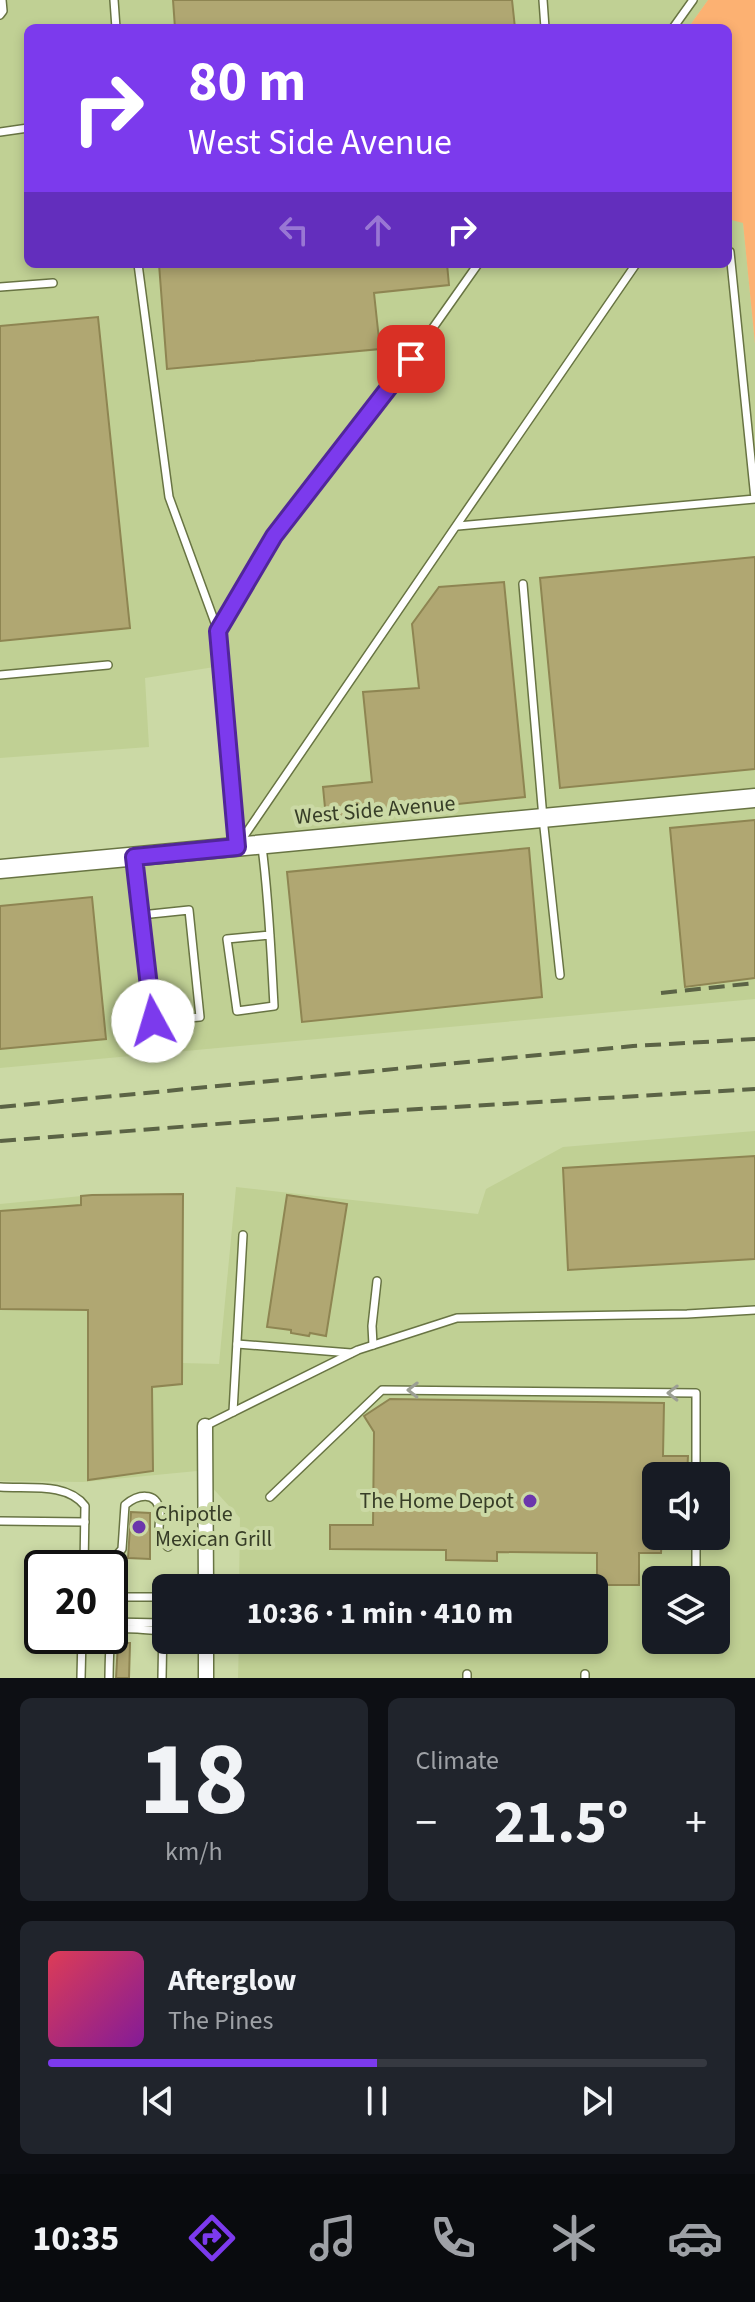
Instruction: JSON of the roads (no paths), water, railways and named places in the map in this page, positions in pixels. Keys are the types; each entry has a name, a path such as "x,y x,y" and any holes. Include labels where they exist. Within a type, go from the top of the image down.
{"street":[{"name":"West Side Avenue","path":"0,869 755,798"},
{"path":"205,1426 206,1574"},
{"path":"206,1654 206,1678"}],"lane":[{"path":"0,15 3,11 2,0"},
{"path":"114,0 116,24"},
{"path":"543,0 545,24"},
{"path":"676,24 693,0"},
{"path":"0,132 24,129"},
{"path":"139,268 169,497 218,631 237,847"},
{"path":"218,631 274,536 411,359 475,268"},
{"path":"237,847 414,583 458,526 633,268"},
{"path":"458,526 755,499 732,268"},
{"path":"0,287 53,283"},
{"path":"523,584 560,975"},
{"path":"0,675 108,665"},
{"path":"262,845 270,935 274,1006 237,1011 227,939 270,935"},
{"path":"134,857 153,1021 200,1017 189,910 141,915"},
{"path":"233,1412 243,1235"},
{"path":"373,1345 377,1281"},
{"path":"205,1426 351,1353 457,1318 755,1310"},
{"path":"237,1344 351,1353"},
{"path":"270,1497 382,1390 696,1393 696,1462"},
{"path":"0,1487 63,1490 72,1494 85,1506 84,1550"},
{"path":"121,1550 125,1505 138,1497 147,1496 157,1502 160,1537 168,1547"},
{"path":"0,1521 85,1522"},
{"path":"128,1597 152,1597"},
{"path":"128,1624 152,1626"},
{"path":"109,1678 110,1638 114,1631 152,1627"},
{"path":"81,1678 82,1654"},
{"path":"162,1654 162,1678"}],"railway":[{"path":"661,993 755,983"},
{"path":"0,1107 633,1046 755,1039"},
{"path":"0,1141 370,1112 755,1089"}],"place":[{"name":"The Home Depot","path":"530,1501"},
{"name":"Chipotle Mexican Grill","path":"139,1527"}]}
